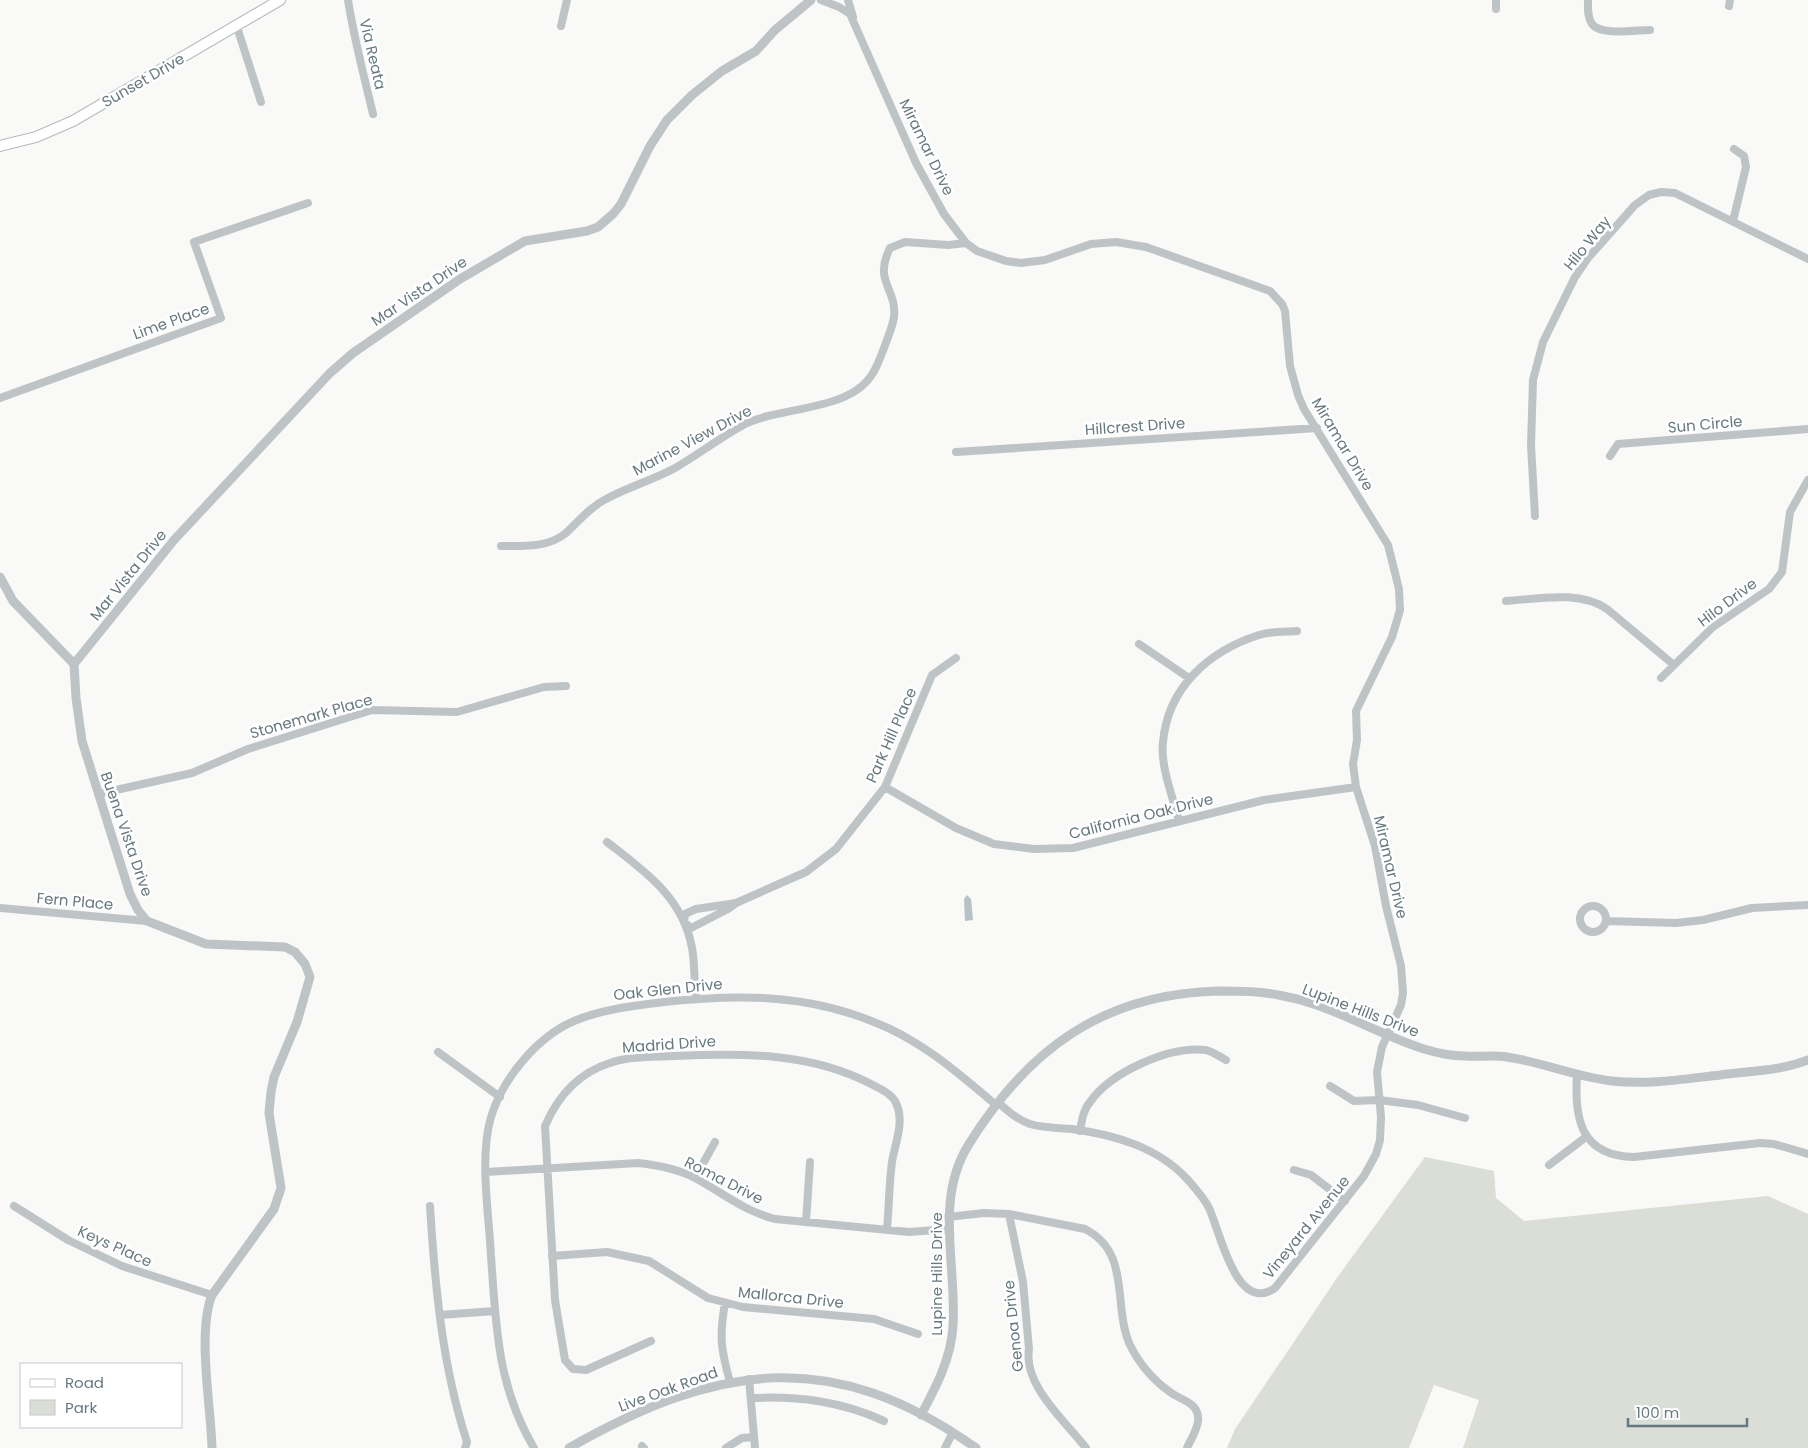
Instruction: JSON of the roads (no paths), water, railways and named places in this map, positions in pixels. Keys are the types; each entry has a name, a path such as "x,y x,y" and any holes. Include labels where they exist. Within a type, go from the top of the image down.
{"main road":[{"name":"Sunset Drive","path":"0,146 36,137 73,121 280,0"}],"street":[{"name":"Via Reata","path":"348,0 354,42 362,63 373,114"},
{"path":"561,26 567,0"},
{"name":"Mar Vista Drive","path":"74,664 174,540 330,374 353,353 460,279 525,242 542,237 587,231 598,226 613,214 621,204 650,146 667,120 692,95 722,71 756,51 775,30 812,0"},
{"name":"Miramar Drive","path":"821,0 839,7 850,14 857,26"},
{"name":"Miramar Drive","path":"848,0 857,26 916,163 944,214 966,242 977,251 1006,261 1021,263 1045,260 1091,244 1116,242 1146,248 1262,287 1276,298 1285,311 1290,366 1304,409 1388,545 1399,589 1400,610 1392,637 1356,711 1357,740 1353,764 1356,787 1375,846 1386,906 1401,966 1403,993 1401,1005 1388,1034"},
{"path":"1496,0 1496,9"},
{"path":"1588,0 1590,20 1601,30 1650,30"},
{"path":"236,24 262,102"},
{"path":"1733,220 1746,167 1744,156 1734,149"},
{"name":"Hilo Way","path":"1535,516 1531,445 1534,375 1544,342 1575,277 1588,258 1635,205 1649,195 1660,192 1675,193 1733,220 1808,259"},
{"name":"Lime Place","path":"0,398 221,318 194,242 308,203"},
{"name":"Marine View Drive","path":"501,546 533,546 554,540 564,534 593,507 674,468 745,424 758,419 824,404 857,389 872,374 894,317 893,303 883,274 883,262 890,248 906,242 948,245 966,242"},
{"name":"Hillcrest Drive","path":"956,452 1317,428"},
{"name":"Sun Circle","path":"1610,456 1618,444 1808,429"},
{"name":"Hilo Drive","path":"1661,678 1713,627 1768,589 1782,572 1790,512 1808,480"},
{"path":"0,577 13,602 74,664"},
{"path":"1506,601 1565,597 1595,602 1607,609 1674,665"},
{"path":"1179,821 1167,777 1163,743 1173,703 1194,671 1222,650 1261,634 1297,631"},
{"path":"1139,644 1189,678"},
{"name":"Park Hill Place","path":"684,918 691,928 736,903 806,872 836,849 885,787 932,675 956,658"},
{"name":"Buena Vista Drive","path":"74,664 76,698 82,741 130,894 138,910 147,921"},
{"name":"Stonemark Place","path":"98,794 192,773 248,749 372,710 457,712 544,687 566,686"},
{"name":"California Oak Drive","path":"885,787 956,828 994,844 1034,849 1073,848 1264,800 1356,787"},
{"path":"606,842 657,881 672,898 684,918 692,948 696,999"},
{"path":"684,918 696,909 736,903"},
{"path":"1606,921 1676,922 1703,920 1752,908 1808,904"},
{"name":"Fern Place","path":"0,908 147,921"},
{"path":"147,921 206,944 285,947 295,952 306,964 310,977 297,1022 274,1077 270,1092 270,1113 281,1177 274,1209 212,1295 206,1323 212,1448"},
{"name":"Lupine Hills Drive","path":"921,1415 947,1362 953,1327 948,1217 952,1185 967,1146 997,1104 1031,1065 1081,1026 1114,1010 1167,995 1237,991 1282,995 1322,1006 1420,1048 1441,1054 1498,1056 1536,1062 1577,1075 1612,1081 1654,1082 1781,1068 1808,1060"},
{"name":"Oak Glen Drive","path":"534,1448 510,1400 499,1355 486,1172 491,1117 500,1097 520,1064 542,1042 573,1021 612,1008 725,996 778,997 817,1003 874,1021 907,1037 950,1066 997,1104"},
{"name":"Vineyard Avenue","path":"997,1104 1030,1124 1080,1130 1123,1139 1147,1149 1170,1164 1188,1180 1208,1206 1236,1276 1250,1292 1260,1295 1267,1294 1275,1288 1345,1201 1364,1176 1376,1154 1381,1125 1377,1072 1382,1047 1388,1034"},
{"path":"1080,1130 1088,1103 1101,1088 1129,1069 1153,1059 1178,1053 1206,1050 1226,1060"},
{"path":"438,1052 500,1097"},
{"name":"Madrid Drive","path":"651,1341 586,1370 573,1369 565,1360 555,1300 545,1126 553,1108 570,1086 589,1072 610,1063 627,1059 723,1054 771,1056 809,1061 850,1073 891,1095 899,1110 900,1123 892,1163 887,1230"},
{"path":"1577,1075 1575,1098 1578,1118 1586,1137 1602,1150 1622,1156 1760,1143 1774,1144 1808,1154"},
{"path":"1330,1086 1354,1101 1379,1100 1418,1106 1465,1118"},
{"path":"1549,1165 1586,1137"},
{"path":"695,1178 715,1142"},
{"path":"806,1222 810,1162"},
{"name":"Roma Drive","path":"486,1172 638,1163 654,1165 695,1178 754,1213 775,1219 909,1232 949,1229"},
{"path":"1294,1170 1311,1175 1345,1201"},
{"name":"Keys Place","path":"14,1206 68,1240 122,1266 212,1295"},
{"path":"430,1206 446,1366 467,1442 465,1448"},
{"path":"948,1217 984,1213 1009,1214 1085,1229 1094,1234 1109,1248 1115,1260 1124,1325 1130,1345 1147,1371 1169,1392 1193,1406 1199,1416 1198,1424 1187,1448"},
{"name":"Genoa Drive","path":"1009,1214 1023,1282 1029,1348 1029,1371 1037,1388 1086,1448"},
{"name":"Mallorca Drive","path":"552,1256 607,1252 622,1254 649,1261 708,1298 725,1304 874,1319 918,1334"},
{"path":"725,1304 720,1331 721,1344 730,1382"},
{"path":"440,1315 495,1311"},
{"name":"Live Oak Road","path":"569,1448 636,1413 698,1390 730,1382 769,1377 817,1378 879,1394 953,1432 976,1448"},
{"path":"749,1379 755,1448"},
{"path":"751,1398 788,1396 835,1403 884,1422"},
{"path":"945,1448 953,1432"},
{"path":"726,1448 742,1438 754,1437"}]}
